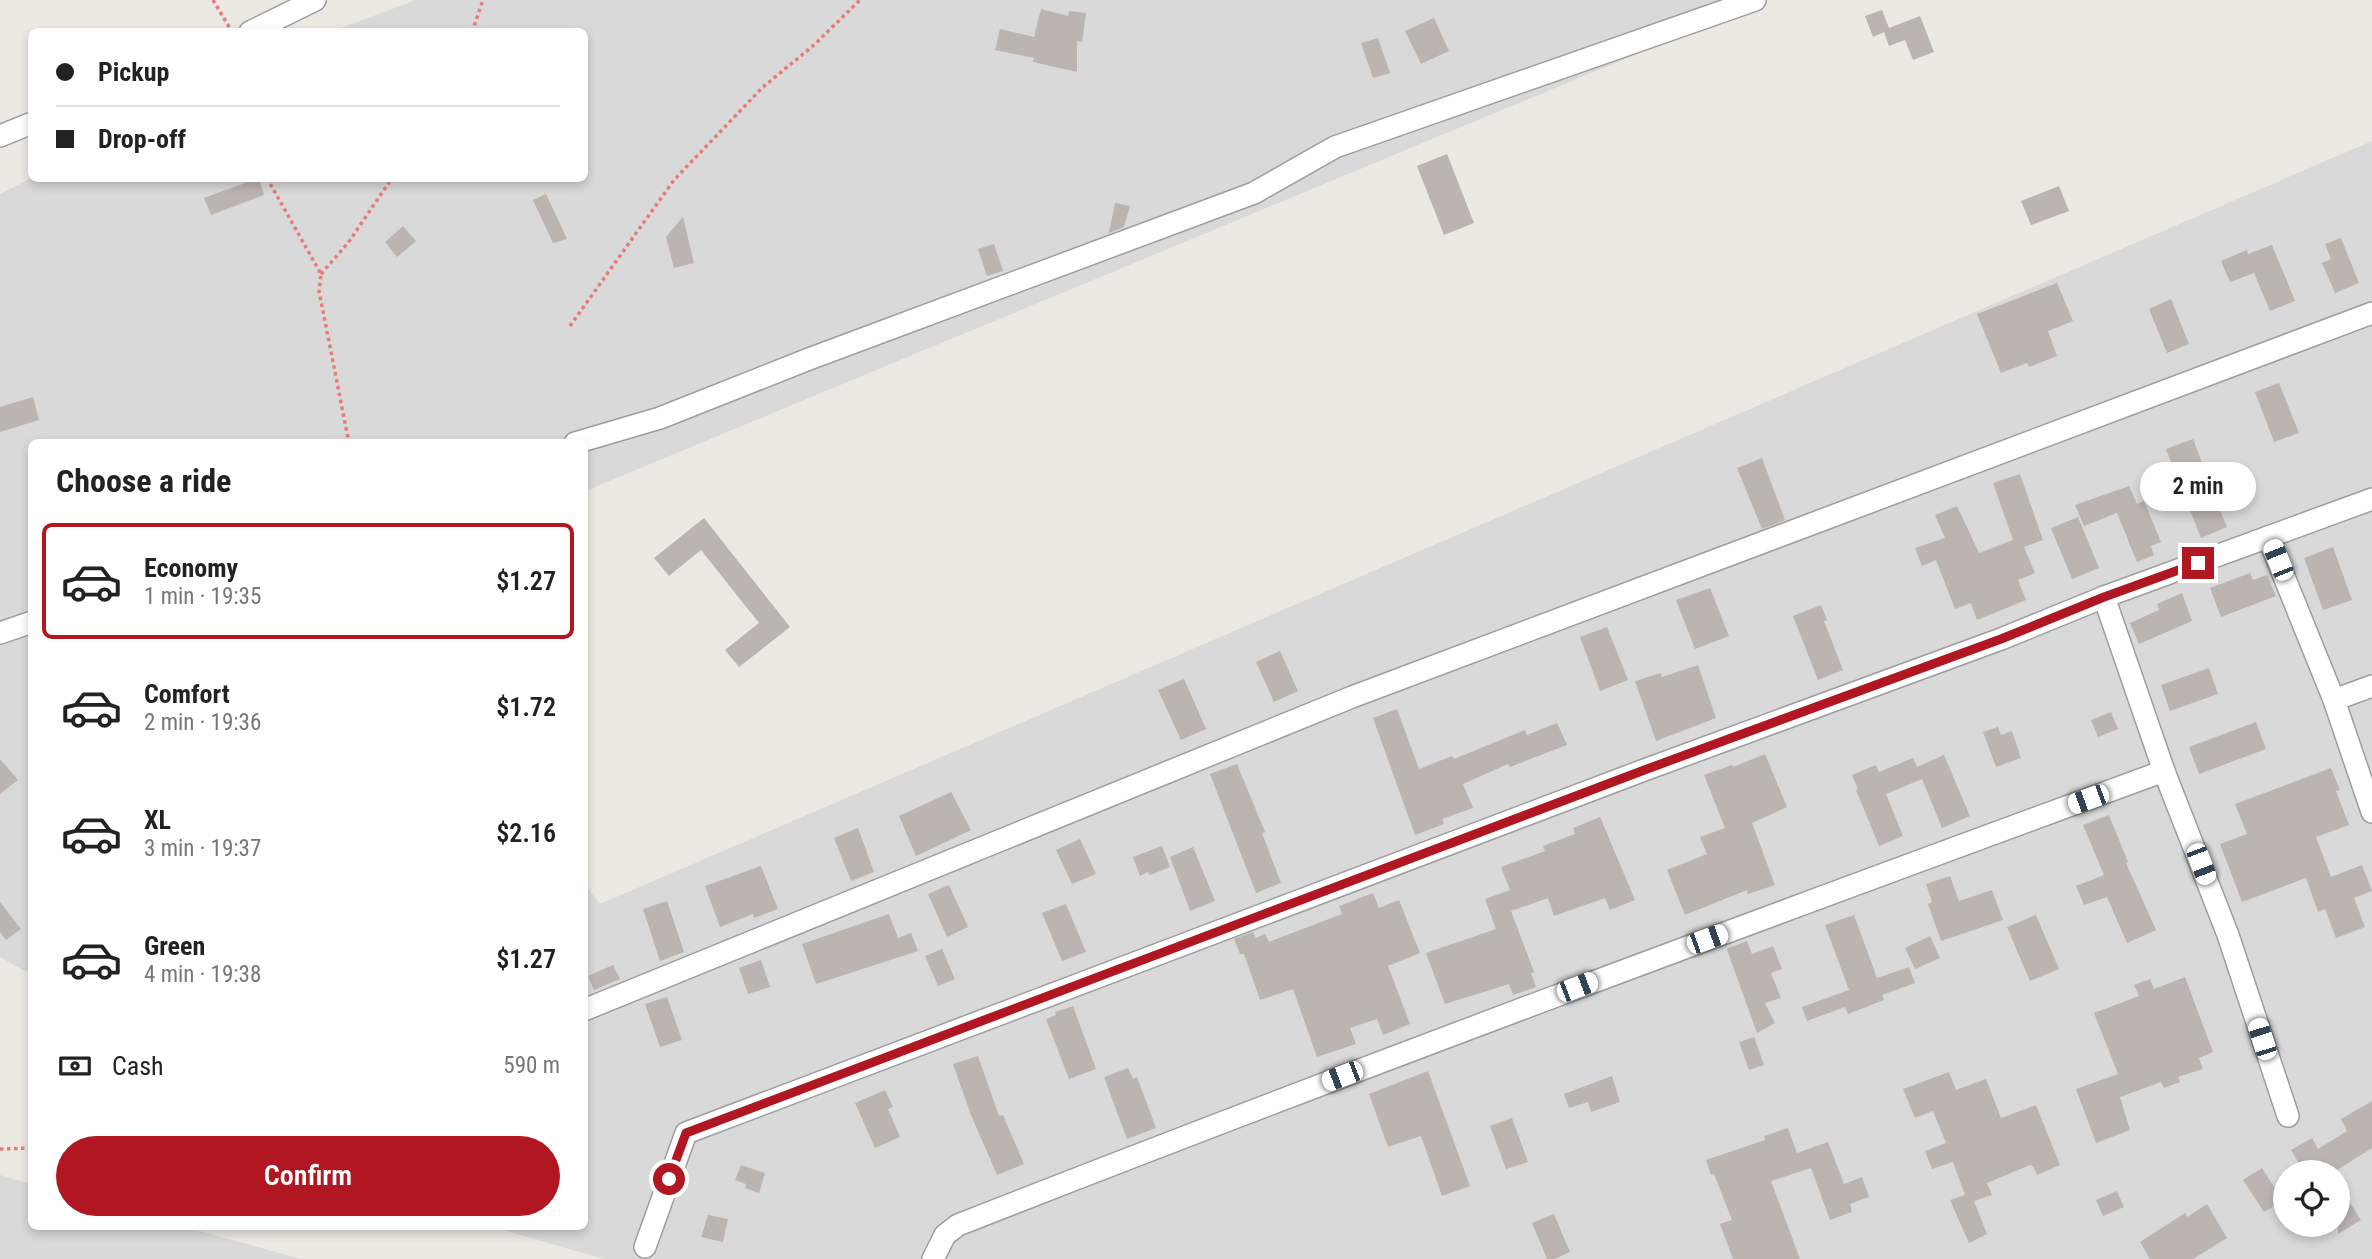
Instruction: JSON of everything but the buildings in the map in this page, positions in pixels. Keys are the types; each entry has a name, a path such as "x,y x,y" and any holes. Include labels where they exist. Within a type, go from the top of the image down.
{"street":[{"path":"258,28 315,0"},
{"path":"588,439 660,418 809,359 1254,193 1335,147 1755,0"},
{"path":"0,136 28,125"},
{"path":"588,1008 1352,697 2372,313"},
{"path":"645,1247 686,1133 1647,769 2001,639 2104,597 2372,499"},
{"path":"2269,537 2334,700 2372,813"},
{"path":"2104,597 2165,771 2228,935 2288,1116"},
{"path":"0,633 28,623"},
{"path":"2334,700 2372,686"},
{"path":"933,1259 945,1235 958,1225 1264,1105 1590,982 2165,771"}],"path":[{"path":"213,0 230,28"},
{"path":"473,28 483,0"},
{"path":"570,326 674,180 763,87 814,45 860,0"},
{"path":"269,182 321,274"},
{"path":"348,439 319,291 321,274 348,243 389,182"},
{"path":"0,1149 28,1149"}],"shaded area":[{"path":"416,0 1767,0 588,490 588,439 28,439 28,971 25,971 0,957 0,194 28,180 28,182 588,182 588,28 341,28"},
{"path":"2372,141 2372,1259 604,1259 502,1230 588,1230 588,889 600,904"},
{"path":"0,1175 28,1183 28,1230 196,1230 301,1259 0,1259"}],"route":[{"path":"669,1179 686,1133 2198,563"}]}
